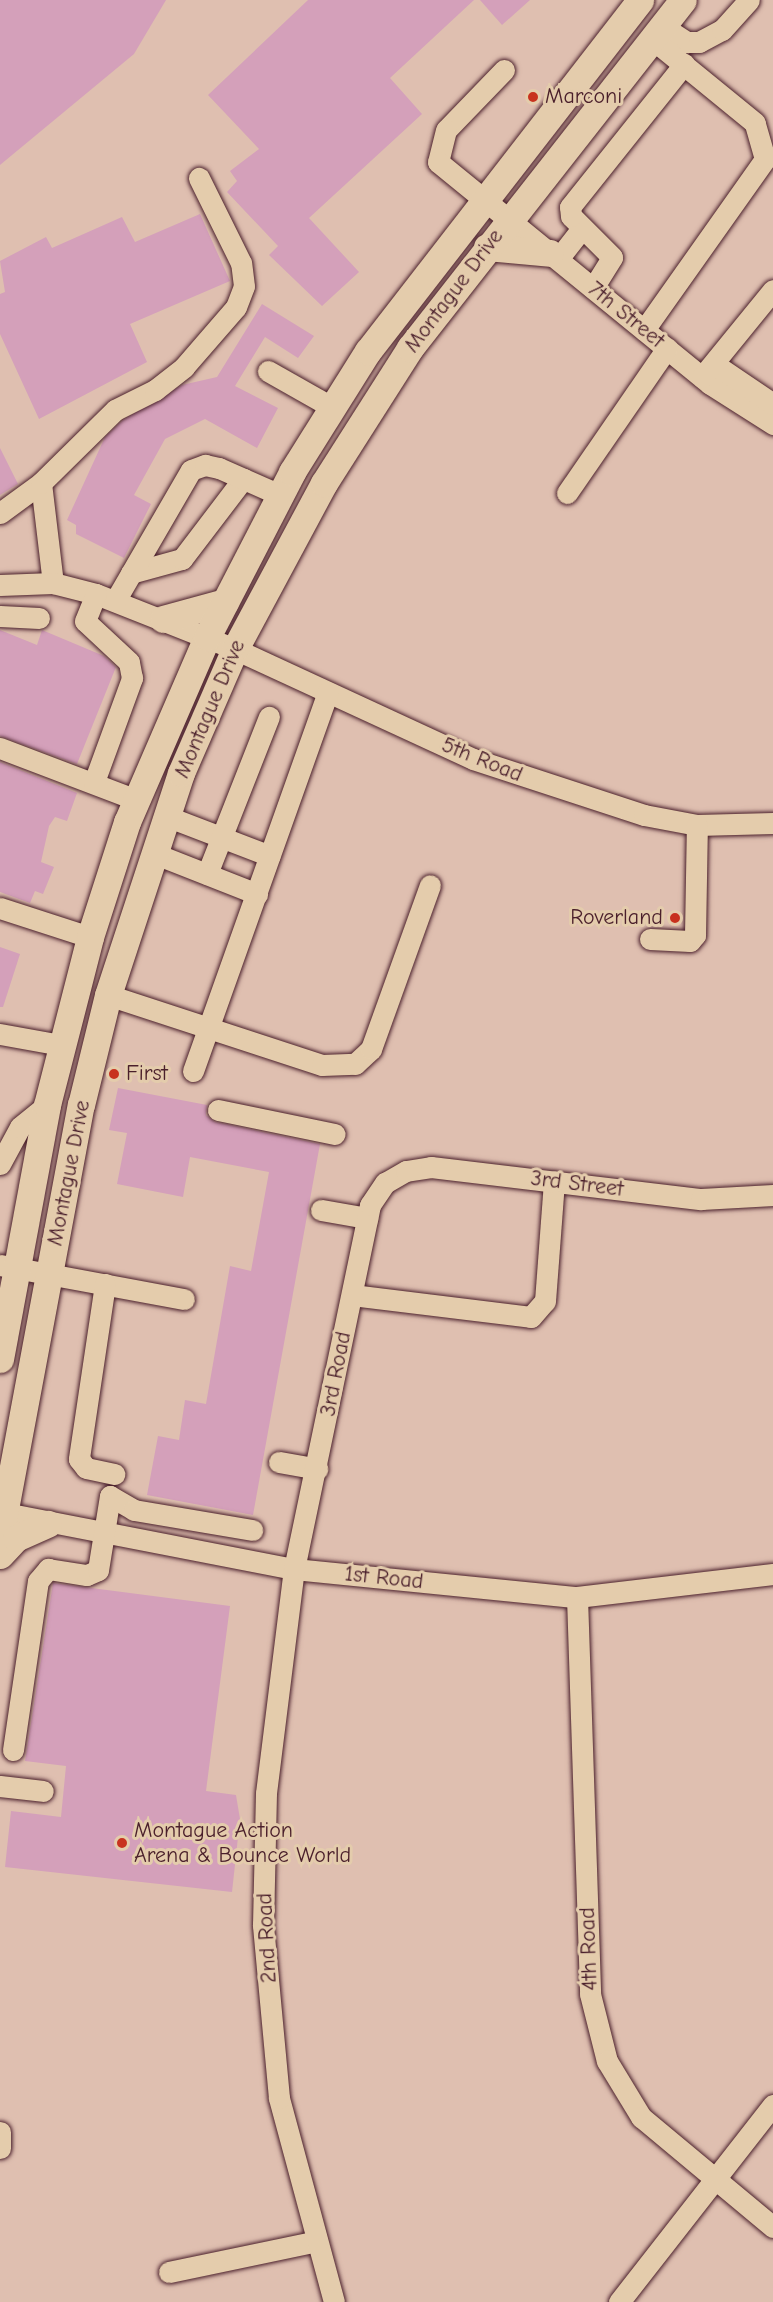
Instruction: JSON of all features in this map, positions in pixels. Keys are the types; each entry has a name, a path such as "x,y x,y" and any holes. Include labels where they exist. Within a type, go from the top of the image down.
{"main road":[{"name":"Montague Drive","path":"0,1359 8,1267 61,1045 90,937 137,800 207,637 280,495 368,351 484,198 640,0"},
{"name":"Montague Drive","path":"1,1521 49,1274 108,995 166,816 235,649 324,483 410,348 508,219 683,0"},
{"path":"487,248 554,256"},
{"path":"163,619 225,602"},
{"path":"0,1555 16,1538 48,1524"}],"street":[{"path":"657,32 687,42 699,42 722,30 746,1"},
{"path":"644,330 765,159 755,123 684,64 657,32"},
{"path":"593,288 612,257 582,228 570,207 684,64"},
{"name":"7th Street","path":"504,70 446,130 437,147 438,162 451,176 484,198 667,348 708,370 771,416"},
{"path":"0,513 41,483 100,422 184,367 236,307 244,286 241,263 199,178"},
{"path":"554,256 582,228"},
{"path":"708,370 773,290"},
{"path":"567,493 667,348"},
{"path":"268,371 333,408"},
{"path":"94,782 132,678 129,662 85,621 131,573 191,470 205,465 280,495"},
{"path":"131,573 182,559 243,479"},
{"path":"41,483 53,583"},
{"name":"5th Road","path":"0,585 53,583 106,597 235,649 472,759 644,815 697,825 773,823"},
{"path":"0,616 39,618"},
{"path":"193,1071 328,692"},
{"path":"207,874 223,839 269,717"},
{"path":"0,748 137,800"},
{"path":"166,816 270,856"},
{"path":"650,939 690,940 695,935 697,825"},
{"path":"153,853 257,894"},
{"path":"108,995 209,1026 322,1065 340,1068 365,1058 430,885"},
{"path":"0,908 90,937"},
{"path":"0,1034 61,1045"},
{"path":"0,1164 20,1127 47,1105"},
{"path":"218,1110 335,1134"},
{"name":"3rd Street","path":"385,1183 406,1171 431,1167 701,1199 773,1196"},
{"path":"352,1295 531,1317 545,1301 554,1181"},
{"name":"3rd Road","path":"294,1569 317,1469 367,1218 385,1183"},
{"path":"321,1210 367,1218"},
{"path":"8,1267 184,1299"},
{"path":"105,1284 79,1459 87,1468 114,1474"},
{"path":"279,1462 317,1469"},
{"path":"13,1750 38,1581 48,1569 94,1575 110,1496 134,1510 252,1530"},
{"name":"1st Road","path":"1,1521 48,1524 294,1569 577,1597 773,1574"},
{"name":"2nd Road","path":"294,1569 266,1793 263,1925 279,2098 334,2302"},
{"name":"4th Road","path":"577,1597 595,2024 621,2093 714,2182 773,2227"},
{"path":"0,1786 43,1791"},
{"path":"619,2302 773,2105"},
{"path":"0,2132 0,2148"},
{"path":"169,2272 317,2241"}],"shaded area":[{"path":"0,0 773,0 773,2302 0,2302"}],"building":[{"path":"0,0 166,0 134,54 0,165"},
{"path":"308,0 474,0 390,78 422,114 309,218 359,272 322,306 269,255 278,246 227,192 237,181 230,171 259,149 208,95"},
{"path":"480,0 530,0 502,25"},
{"path":"200,214 230,281 130,324 147,362 39,419 0,334 0,294 5,292 0,261 46,237 52,248 122,217 135,242"},
{"path":"262,304 314,336 298,358 265,337 235,386 278,408 257,448 205,419 165,439 134,495 151,504 124,558 76,534 76,525 67,520 105,437 123,420 182,385 217,377"},
{"path":"0,448 18,484 0,495"},
{"path":"0,630 37,645 42,630 104,656 116,667 77,764 0,736"},
{"path":"0,762 77,793 67,821 55,817 49,826 41,862 54,867 43,894 35,891 30,903 0,892"},
{"path":"0,947 20,954 3,1007 0,1007"},
{"path":"118,1088 207,1105 206,1115 215,1122 320,1144 253,1515 147,1495 158,1436 179,1440 185,1400 206,1404 230,1266 251,1271 269,1172 190,1157 183,1197 117,1184 127,1133 109,1130"},
{"path":"53,1583 230,1606 206,1791 236,1795 240,1819 232,1892 5,1867 11,1811 61,1817 66,1766 25,1761"}],"place":[{"name":"Marconi","path":"533,97"},
{"name":"Roverland","path":"675,918"},
{"name":"First","path":"114,1074"},
{"name":"Montague Action Arena & Bounce World","path":"122,1843"}]}
